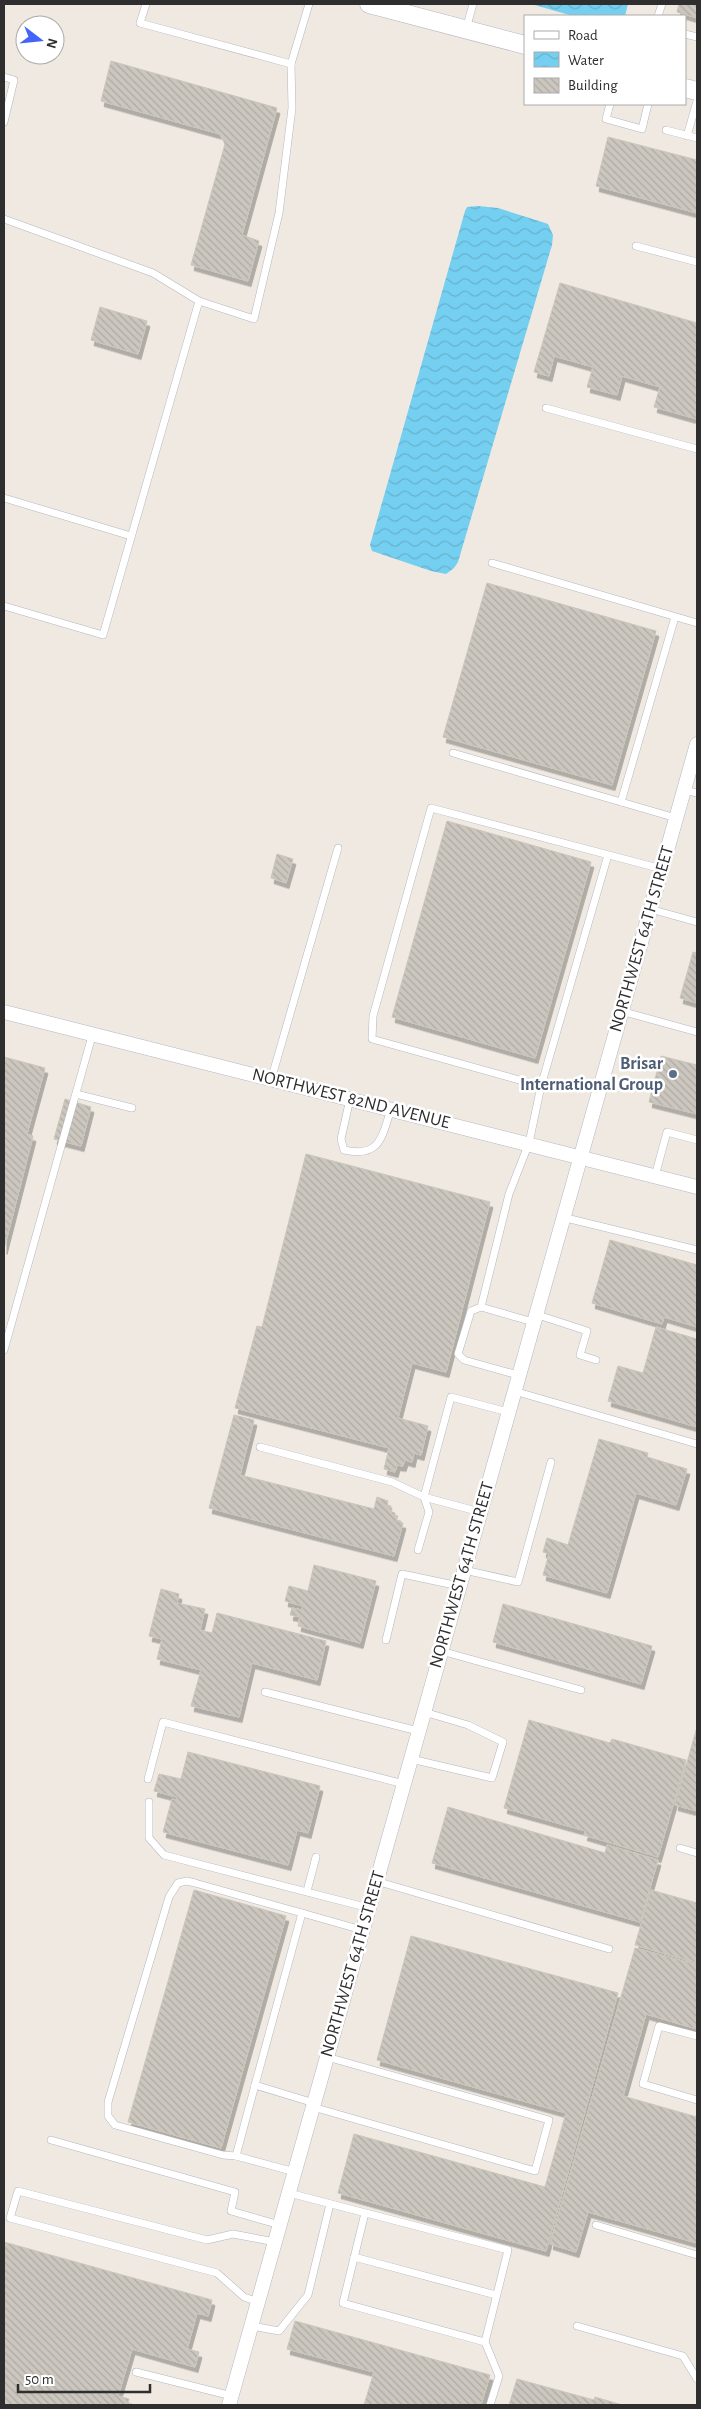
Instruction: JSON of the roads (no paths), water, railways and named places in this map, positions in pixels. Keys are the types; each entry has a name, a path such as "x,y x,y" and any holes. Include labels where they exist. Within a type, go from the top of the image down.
{"street":[{"path":"369,4 392,7 524,45"},
{"name":"NORTHWEST 64TH STREET","path":"231,2401 650,908 676,818 691,792 697,744"},
{"name":"NORTHWEST 82ND AVENUE","path":"4,1012 92,1036 529,1143 697,1187"}],"lane":[{"path":"146,4 140,23 291,64"},
{"path":"4,219 154,273 199,301 254,319 279,213 292,108 291,64 309,4"},
{"path":"466,29 473,4"},
{"path":"4,77 14,80 4,122"},
{"path":"687,136 697,101"},
{"path":"610,105 606,119 642,129 648,105"},
{"path":"666,130 697,138"},
{"path":"636,246 697,262"},
{"path":"4,606 103,635 199,301"},
{"path":"546,408 697,449"},
{"path":"4,498 131,536"},
{"path":"492,563 697,623"},
{"path":"621,802 675,617"},
{"path":"453,752 676,818"},
{"path":"540,1086 372,1039 373,1016 431,808 662,869"},
{"path":"271,1080 338,848"},
{"path":"481,1307 509,1194 529,1143 540,1086 608,855"},
{"path":"650,908 697,922"},
{"path":"621,1011 697,1032"},
{"path":"4,1350 92,1036"},
{"path":"76,1094 132,1108"},
{"path":"350,1099 341,1139 344,1150 355,1152 370,1150 380,1143 391,1109"},
{"path":"655,1176 667,1132 697,1140"},
{"path":"562,1217 697,1250"},
{"path":"518,1375 464,1360 458,1354 471,1311 481,1307 587,1331 580,1355 596,1360"},
{"path":"514,1391 697,1444"},
{"path":"418,1550 429,1512 424,1497 451,1397 508,1412"},
{"path":"260,1447 392,1482 424,1497 480,1512"},
{"path":"464,1570 518,1582 551,1462"},
{"path":"386,1640 402,1574 459,1586"},
{"path":"441,1651 581,1690"},
{"path":"264,1692 418,1731"},
{"path":"411,1759 492,1778 503,1742 468,1725 424,1712"},
{"path":"148,1779 163,1722 404,1784"},
{"path":"149,1802 149,1838 164,1855 369,1908"},
{"path":"680,1848 697,1853"},
{"path":"307,1891 316,1857"},
{"path":"295,2172 236,2156 223,2155 115,2124 108,2116 108,2102 169,1897 178,1883 188,1881 362,1930"},
{"path":"376,1881 609,1949"},
{"path":"236,2156 302,1913"},
{"path":"697,2036 659,2026 643,2084 697,2100"},
{"path":"255,2085 314,2105 535,2171 549,2120 327,2057"},
{"path":"51,2140 235,2192 232,2211 280,2225"},
{"path":"258,2302 244,2297 217,2273 10,2218 18,2192 207,2240 233,2234 275,2242"},
{"path":"289,2192 508,2250 485,2342 498,2376 490,2405"},
{"path":"252,2326 279,2331 308,2295 330,2204"},
{"path":"365,2213 343,2303 485,2342"},
{"path":"596,2225 697,2255"},
{"path":"354,2257 496,2295"},
{"path":"576,2326 683,2356 697,2378"},
{"path":"136,2372 231,2401"}],"water":[{"path":"531,4 628,4 625,15 570,15"},
{"path":"467,207 498,208 548,224 553,235 552,245 458,562 446,574 431,571 372,551 370,545 465,211"}],"place":[{"name":"Brisar International Group","path":"673,1074"}]}
